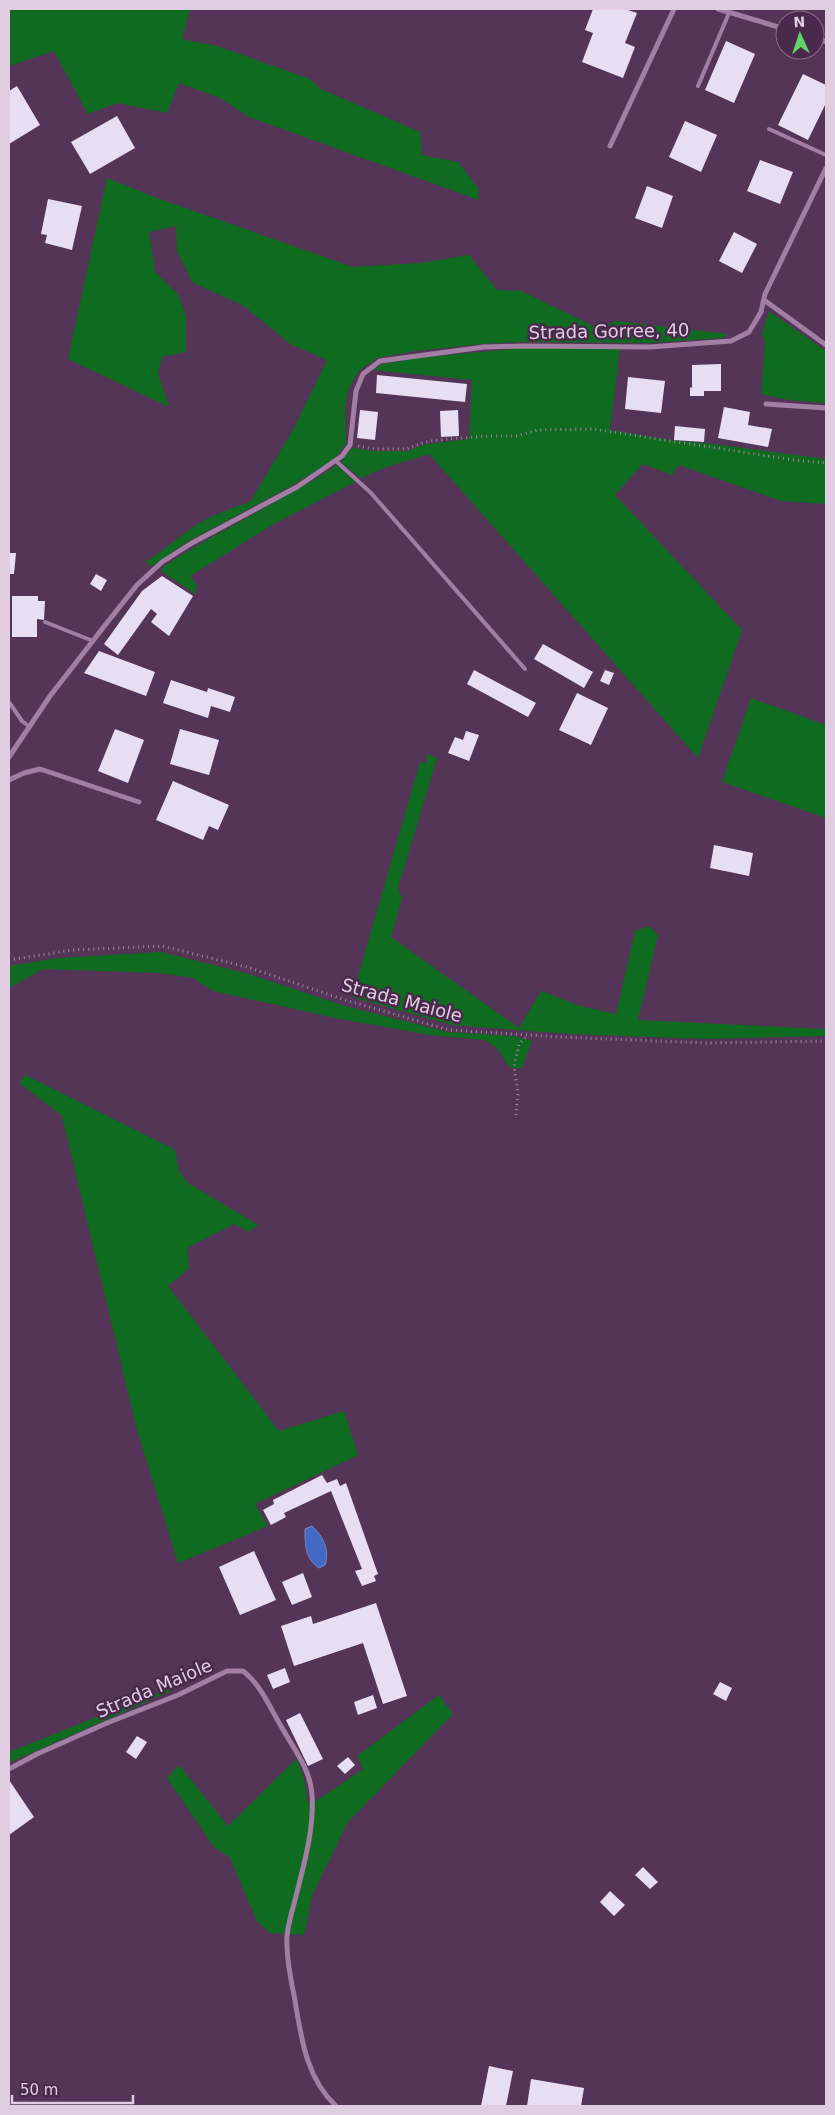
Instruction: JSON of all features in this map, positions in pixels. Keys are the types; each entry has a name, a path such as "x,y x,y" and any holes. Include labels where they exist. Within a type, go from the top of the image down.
{"street":[{"path":"610,146 674,9"},
{"path":"718,9 775,26"},
{"name":"Strada Gorree, 40","path":"350,445 356,391 363,374 380,360 484,348 524,346 650,347 731,341 749,332 761,312 764,300 826,168"},
{"path":"764,300 826,344"},
{"path":"766,404 826,408"},
{"path":"9,757 50,696 93,641 137,585 162,562 192,543 297,487 336,461 350,445"},
{"path":"9,780 24,772 40,769 139,802"},
{"name":"Strada Maiole","path":"9,1769 37,1754 107,1723 178,1695 227,1671 243,1671 256,1681 297,1753 306,1772 312,1793 311,1824 287,1937 288,1957 304,2049 314,2078 328,2099 336,2106"}],"lane":[{"path":"698,86 729,12"},
{"path":"768,129 826,155"},
{"path":"336,461 376,498 525,669"},
{"path":"45,622 93,641"},
{"path":"9,702 22,721 30,727"}],"path":[{"path":"350,445 375,449 407,449 425,442 446,439 516,436 538,430 593,429 794,460 826,463"},
{"name":"Strada Maiole","path":"9,960 73,950 162,946 247,967 342,999 449,1030 707,1043 826,1040"},
{"path":"516,1115 518,1093 514,1067 519,1044 528,1035"}],"green space":[{"path":"9,9 190,9 182,39 217,46 310,79 321,89 420,132 422,155 458,162 478,188 479,200 249,117 220,98 179,83 167,113 117,103 88,114 54,51 9,66"},
{"path":"107,178 157,198 353,267 420,263 469,255 497,290 521,291 597,328 616,321 728,334 723,338 650,343 522,342 483,344 415,351 377,358 359,371 348,390 345,409 346,443 335,458 295,484 187,542 152,566 145,562 196,525 250,502 293,430 327,360 290,344 244,306 192,282 177,251 176,226 149,232 155,272 178,294 186,317 186,352 162,357 158,373 169,407 68,359"},
{"path":"769,311 826,351 826,403 788,400 761,394 765,342 762,334"},
{"path":"523,348 620,348 610,430 670,440 826,459 826,504 781,501 679,465 672,475 643,464 615,495 742,630 698,758 429,454 387,467 361,478 341,462 352,448 374,451 408,451 426,444 469,439 472,380 373,370 382,364 416,358"},
{"path":"337,465 355,482 272,525 190,576 197,585 195,594 161,571 164,566 185,553"},
{"path":"751,698 826,725 826,818 722,782"},
{"path":"428,754 437,758 398,888 402,898 391,937 519,1028 541,991 580,1006 616,1014 635,931 649,926 658,935 638,1020 826,1029 826,1036 705,1039 571,1034 452,1025 352,997 420,762 425,764"},
{"path":"161,952 245,973 345,1006 448,1032 514,1036 532,1041 522,1068 510,1068 496,1047 484,1040 430,1035 340,1019 213,991 193,978 160,973 43,969 9,988 9,966 57,958"},
{"path":"25,1075 175,1150 179,1171 188,1183 258,1225 249,1232 234,1224 187,1248 189,1268 168,1286 279,1431 344,1411 358,1455 255,1504 268,1526 178,1563 137,1430 62,1116 19,1083"},
{"path":"167,1689 171,1691 9,1763 9,1752"},
{"path":"439,1695 453,1714 347,1823 312,1896 304,1935 270,1933 257,1921 230,1858 214,1847 167,1778 179,1765 228,1826 296,1759 304,1780 307,1802 316,1801 363,1769 357,1756"}],"water":[{"path":"312,1526 322,1539 327,1554 325,1565 319,1568 308,1556 306,1546 305,1529"}],"building":[{"path":"593,9 625,9 637,13 625,43 635,47 623,78 582,62 593,33 585,30"},
{"path":"726,41 755,54 734,103 705,90"},
{"path":"803,74 826,85 826,103 808,140 778,125"},
{"path":"17,86 40,125 9,144 9,91"},
{"path":"117,116 135,148 90,174 71,142"},
{"path":"685,121 717,135 701,172 669,157"},
{"path":"760,160 793,172 780,204 747,191"},
{"path":"647,186 673,196 662,228 635,218"},
{"path":"48,199 82,206 72,250 45,243 47,235 41,234"},
{"path":"734,232 757,244 742,273 719,261"},
{"path":"721,364 721,391 704,391 704,396 690,396 692,365"},
{"path":"377,375 467,384 465,402 376,393"},
{"path":"628,377 665,381 661,413 625,409"},
{"path":"724,407 750,412 748,425 772,429 768,447 718,438"},
{"path":"360,410 378,412 375,440 357,438"},
{"path":"458,410 459,436 441,437 440,411"},
{"path":"675,426 705,429 704,442 674,440"},
{"path":"9,553 16,553 14,574 9,574"},
{"path":"96,574 107,580 101,591 90,584"},
{"path":"162,576 193,596 169,636 151,622 157,614 151,609 118,655 104,644 142,591"},
{"path":"12,596 38,596 38,601 45,601 44,620 37,619 37,637 12,637"},
{"path":"543,644 593,672 584,688 534,659"},
{"path":"99,651 155,672 146,696 84,673"},
{"path":"474,670 536,703 528,717 467,684"},
{"path":"605,670 614,673 609,685 600,681"},
{"path":"171,680 207,692 208,688 235,697 230,712 211,706 208,718 163,703"},
{"path":"577,693 608,708 591,745 559,730"},
{"path":"115,729 144,740 128,783 98,771"},
{"path":"180,729 219,740 209,775 170,764"},
{"path":"466,731 479,735 469,761 448,753 455,737 463,740"},
{"path":"173,781 229,805 218,830 209,826 203,840 156,820"},
{"path":"714,845 753,853 749,876 710,868"},
{"path":"322,1475 327,1483 337,1479 340,1486 346,1483 378,1574 374,1576 376,1581 362,1586 355,1571 362,1569 331,1491 284,1513 286,1517 271,1525 263,1510 274,1504 273,1500"},
{"path":"254,1551 276,1600 240,1615 219,1567"},
{"path":"303,1573 312,1597 292,1605 282,1582"},
{"path":"376,1603 407,1696 383,1704 363,1643 294,1666 281,1626 311,1616 313,1624"},
{"path":"285,1668 290,1682 273,1689 267,1675"},
{"path":"720,1682 732,1688 726,1701 713,1694"},
{"path":"373,1695 377,1708 358,1715 354,1702"},
{"path":"300,1713 323,1759 308,1766 286,1720"},
{"path":"137,1736 147,1742 136,1759 126,1752"},
{"path":"348,1757 355,1765 345,1774 337,1766"},
{"path":"9,1780 34,1817 9,1835"},
{"path":"643,1867 658,1882 650,1889 635,1875"},
{"path":"610,1891 625,1905 614,1916 600,1902"},
{"path":"489,2066 513,2071 506,2106 481,2106"},
{"path":"531,2079 584,2088 581,2106 527,2106"}]}
